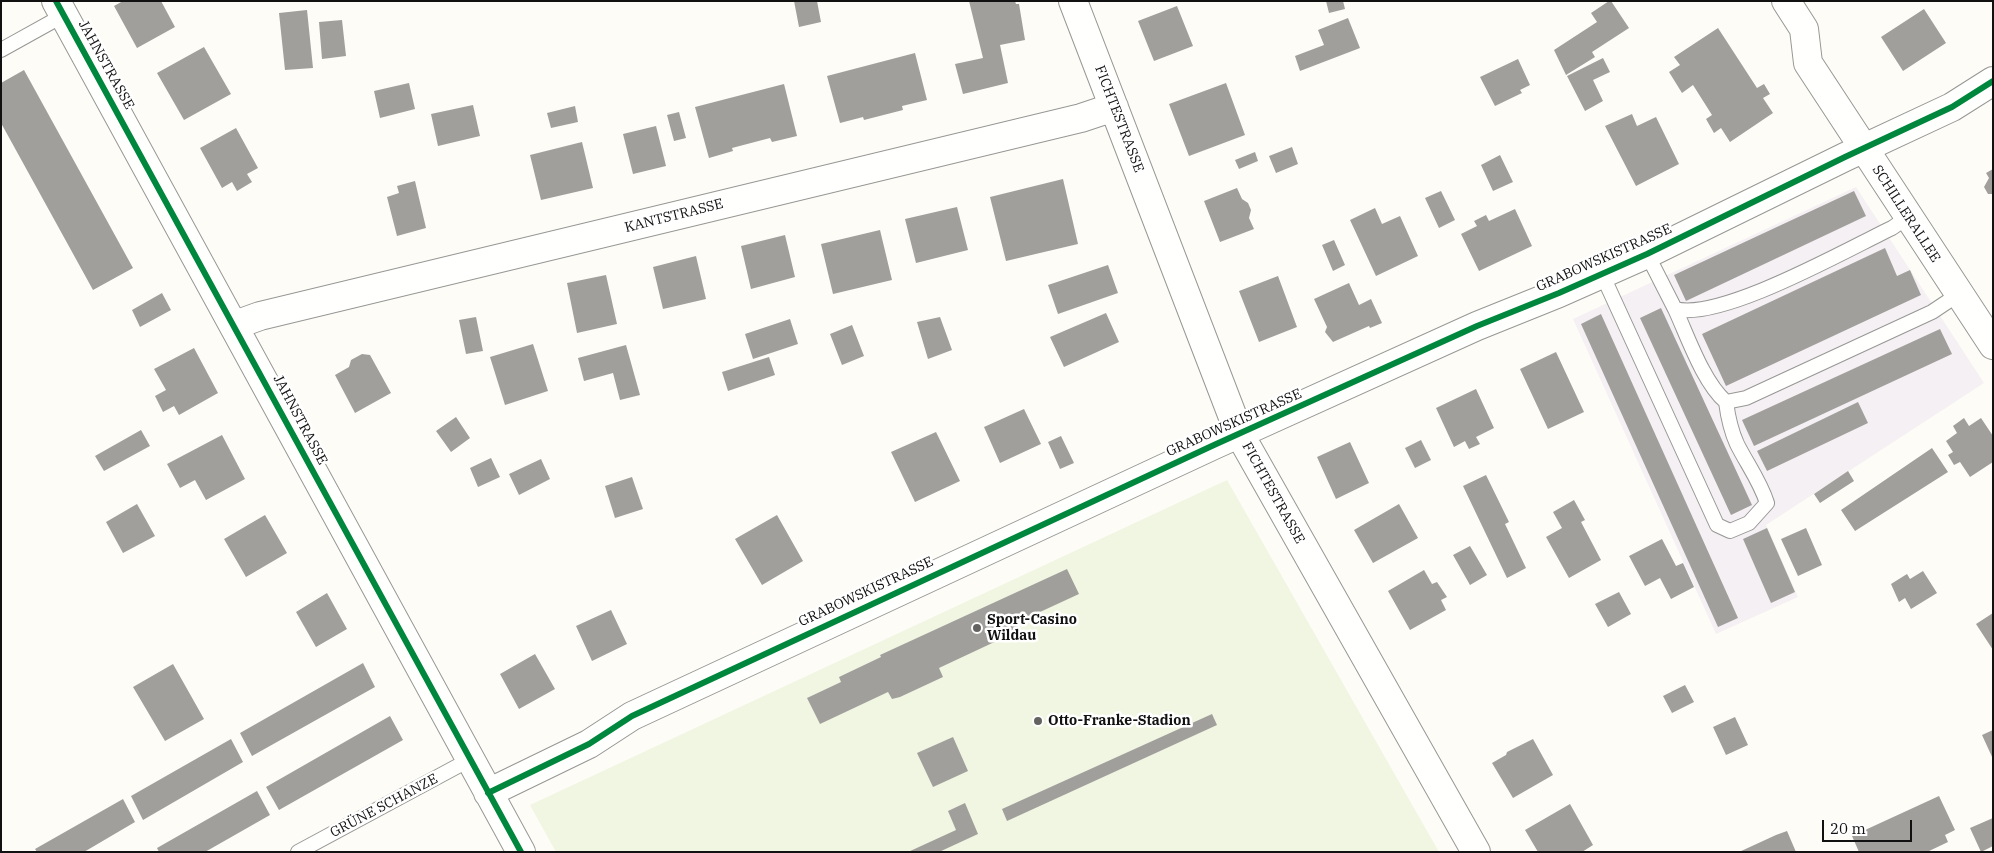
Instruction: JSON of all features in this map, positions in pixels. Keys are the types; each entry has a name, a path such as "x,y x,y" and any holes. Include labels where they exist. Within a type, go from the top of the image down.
{"street":[{"name":"FICHTESTRASSE","path":"1073,1 1240,433 1476,852"},
{"name":"SCHILLERALLEE","path":"1786,1 1804,29 1808,63 1993,345"},
{"name":"JAHNSTRASSE","path":"60,8 235,325 469,760 521,852"},
{"name":"GRABOWSKISTRASSE","path":"488,793 589,744 632,716 1240,433 1477,326 1647,254 1863,148 1952,107 1993,81"},
{"name":"KANTSTRASSE","path":"235,325 260,316 1081,118 1114,107"}],"lane":[{"path":"1,50 60,8"},
{"path":"1675,309 1686,312 1710,309 1733,302 1892,228 1908,217"},
{"path":"1602,274 1716,525 1730,531 1749,523 1767,503 1760,483 1737,444 1726,402 1718,395 1708,378 1647,254"},
{"path":"1726,402 1746,398 1932,312 1959,294"},
{"name":"GRÜNE SCHANZE","path":"298,852 469,760"}],"shaded area":[{"path":"1856,187 1984,383 1766,525 1798,597 1716,634 1573,319"}],"green space":[{"name":"Otto-Franke-Stadion","path":"1227,480 1439,852 556,852 530,805"}],"building":[{"path":"123,1 161,1 175,27 137,48 114,6"},
{"path":"794,1 817,1 821,22 799,27"},
{"path":"969,1 1015,1 1016,4 1019,4 1025,40 1000,45 1008,83 963,94 955,64 983,58"},
{"path":"1326,1 1343,1 1345,9 1329,13"},
{"path":"1611,1 1629,28 1592,52 1595,57 1566,75 1554,50 1597,22 1591,13"},
{"path":"1177,6 1193,46 1154,61 1138,21"},
{"path":"1924,9 1946,43 1903,71 1881,37"},
{"path":"307,10 313,68 285,70 279,13"},
{"path":"1348,18 1360,48 1300,71 1295,56 1324,45 1318,30"},
{"path":"342,20 346,56 322,59 319,22"},
{"path":"1718,28 1757,88 1764,84 1770,94 1763,98 1773,113 1730,142 1721,128 1714,133 1706,119 1712,115 1693,85 1682,93 1669,72 1680,65 1674,57"},
{"path":"204,47 231,94 184,120 157,73"},
{"path":"915,53 927,100 902,106 903,110 864,120 863,117 840,123 827,76"},
{"path":"1603,58 1610,72 1593,80 1603,101 1585,111 1567,76"},
{"path":"1518,59 1530,85 1520,90 1522,93 1495,106 1480,77"},
{"path":"24,70 133,268 93,290 1,123 1,83"},
{"path":"409,83 415,109 380,118 374,91"},
{"path":"1226,83 1245,135 1189,156 1169,104"},
{"path":"784,84 797,136 772,142 770,138 732,148 733,151 709,158 695,107"},
{"path":"473,105 480,136 438,146 431,114"},
{"path":"575,106 578,122 551,128 547,113"},
{"path":"679,112 686,138 674,141 667,115"},
{"path":"1632,114 1637,126 1656,117 1679,164 1636,186 1605,126"},
{"path":"656,126 666,166 633,174 623,134"},
{"path":"236,128 258,168 247,174 252,182 237,191 232,182 222,188 200,148"},
{"path":"582,142 593,188 541,200 530,155"},
{"path":"1292,147 1298,164 1276,173 1269,156"},
{"path":"1255,152 1258,161 1239,169 1235,160"},
{"path":"1500,155 1513,182 1493,191 1481,165"},
{"path":"1993,169 1993,194 1988,194 1984,187 1989,178 1986,173"},
{"path":"1063,179 1078,244 1006,261 990,197"},
{"path":"415,181 426,228 397,236 387,197 399,193 397,186"},
{"path":"1237,188 1242,199 1248,203 1251,210 1249,218 1254,229 1220,242 1204,201"},
{"path":"1441,191 1455,220 1439,228 1425,198"},
{"path":"1854,191 1866,216 1686,301 1674,275"},
{"path":"957,207 968,250 916,263 905,219"},
{"path":"1375,208 1382,224 1400,216 1418,256 1376,276 1350,220"},
{"path":"1515,209 1532,246 1479,271 1461,234 1477,226 1474,221 1486,215 1489,221"},
{"path":"880,230 892,280 833,294 821,244"},
{"path":"785,235 795,277 751,289 741,246"},
{"path":"1334,240 1345,265 1333,271 1322,245"},
{"path":"1885,248 1897,276 1910,270 1921,295 1726,386 1702,334"},
{"path":"696,256 706,299 663,309 653,267"},
{"path":"1108,265 1118,293 1058,314 1048,285"},
{"path":"606,275 617,324 577,333 567,283"},
{"path":"1278,276 1297,327 1259,342 1239,291"},
{"path":"1349,283 1359,305 1371,299 1382,323 1370,328 1369,326 1333,342 1325,332 1327,327 1314,299"},
{"path":"162,293 171,310 140,327 132,310"},
{"path":"1661,308 1752,505 1731,515 1640,318"},
{"path":"1106,313 1119,342 1064,367 1050,337"},
{"path":"1601,314 1738,618 1718,627 1581,324"},
{"path":"476,317 483,351 466,354 459,320"},
{"path":"940,317 952,350 928,359 917,322"},
{"path":"790,319 798,344 753,359 745,334"},
{"path":"852,325 864,356 842,365 830,334"},
{"path":"1940,329 1952,354 1754,446 1742,420"},
{"path":"533,344 548,391 505,405 490,357"},
{"path":"626,345 640,395 620,400 613,373 584,381 578,358"},
{"path":"194,348 218,393 179,415 174,406 163,412 155,396 166,390 154,369"},
{"path":"1556,352 1584,412 1548,429 1520,369"},
{"path":"362,354 370,355 391,393 355,413 335,375 349,367 351,360"},
{"path":"769,357 775,375 728,391 722,372"},
{"path":"1476,389 1494,428 1476,437 1480,444 1469,449 1465,441 1454,447 1436,408"},
{"path":"1858,402 1868,423 1767,471 1757,451"},
{"path":"1024,409 1041,444 1000,463 984,427"},
{"path":"456,417 470,438 451,452 436,431"},
{"path":"1964,418 1969,426 1981,418 1993,436 1993,462 1970,477 1960,462 1954,465 1948,455 1953,452 1946,441 1957,433 1953,426"},
{"path":"141,430 150,446 104,471 95,456"},
{"path":"936,432 960,481 915,502 891,452"},
{"path":"222,435 245,479 206,500 195,480 180,488 167,464"},
{"path":"1061,436 1074,463 1060,469 1048,442"},
{"path":"1421,440 1431,460 1415,468 1405,448"},
{"path":"1350,442 1369,483 1336,499 1317,457"},
{"path":"1932,448 1948,472 1855,531 1841,510"},
{"path":"491,458 500,477 478,487 470,468"},
{"path":"541,459 550,479 519,495 509,474"},
{"path":"1848,471 1854,481 1820,503 1814,494"},
{"path":"1486,475 1509,522 1505,524 1526,568 1507,578 1463,486"},
{"path":"632,477 643,509 615,518 605,486"},
{"path":"1574,500 1585,520 1581,522 1601,560 1569,578 1546,537 1562,528 1553,512"},
{"path":"137,504 155,536 123,553 106,522"},
{"path":"1399,504 1418,538 1373,563 1354,530"},
{"path":"265,515 287,553 246,577 224,539"},
{"path":"777,515 803,561 762,585 735,539"},
{"path":"1767,528 1795,592 1771,603 1743,539"},
{"path":"1806,528 1822,565 1798,576 1781,539"},
{"path":"1662,539 1676,566 1683,563 1694,587 1671,599 1660,578 1645,586 1629,556"},
{"path":"1470,546 1487,575 1470,585 1453,555"},
{"path":"1067,569 1079,594 1040,612 1041,615 1018,625 1020,630 939,668 943,677 900,697 892,699 888,692 820,724 807,698 841,682 839,677 881,657 880,655"},
{"path":"1424,570 1432,584 1437,582 1447,597 1441,600 1446,610 1410,630 1388,591"},
{"path":"1923,571 1937,593 1911,609 1905,598 1899,602 1891,584 1907,574 1910,579"},
{"path":"1619,592 1631,614 1608,627 1595,604"},
{"path":"327,593 347,629 316,647 296,612"},
{"path":"611,610 627,644 592,661 576,626"},
{"path":"1993,613 1993,650 1976,624"},
{"path":"535,654 555,689 519,709 500,674"},
{"path":"363,663 375,687 252,756 240,733"},
{"path":"173,664 204,719 165,741 133,687"},
{"path":"1685,685 1694,702 1672,713 1663,696"},
{"path":"1212,714 1217,725 1007,821 1002,809"},
{"path":"390,716 403,740 279,810 266,787"},
{"path":"1735,717 1748,745 1726,755 1713,727"},
{"path":"1993,730 1993,759 1982,735"},
{"path":"953,737 968,771 933,787 917,753"},
{"path":"231,739 243,762 143,820 131,796"},
{"path":"1533,739 1553,775 1513,798 1492,763 1506,755 1507,752"},
{"path":"257,791 270,815 205,852 159,852 157,848"},
{"path":"1939,796 1955,830 1945,835 1948,842 1927,852 1859,852 1852,836"},
{"path":"123,799 135,822 84,852 37,852 35,849"},
{"path":"965,803 978,834 939,852 908,852 956,830 948,811"},
{"path":"1570,804 1593,845 1582,852 1538,852 1525,830"},
{"path":"1993,818 1993,846 1981,852 1970,828"},
{"path":"1787,831 1796,852 1739,852 1776,835"}],"cycle path":[{"path":"56,1 521,852"},
{"path":"488,793 589,744 632,716 1214,445 1477,326 1559,293 1647,254 1952,107 1993,81"}],"place":[{"name":"Sport-Casino Wildau","path":"977,628"},
{"name":"Otto-Franke-Stadion","path":"1038,721"}]}
